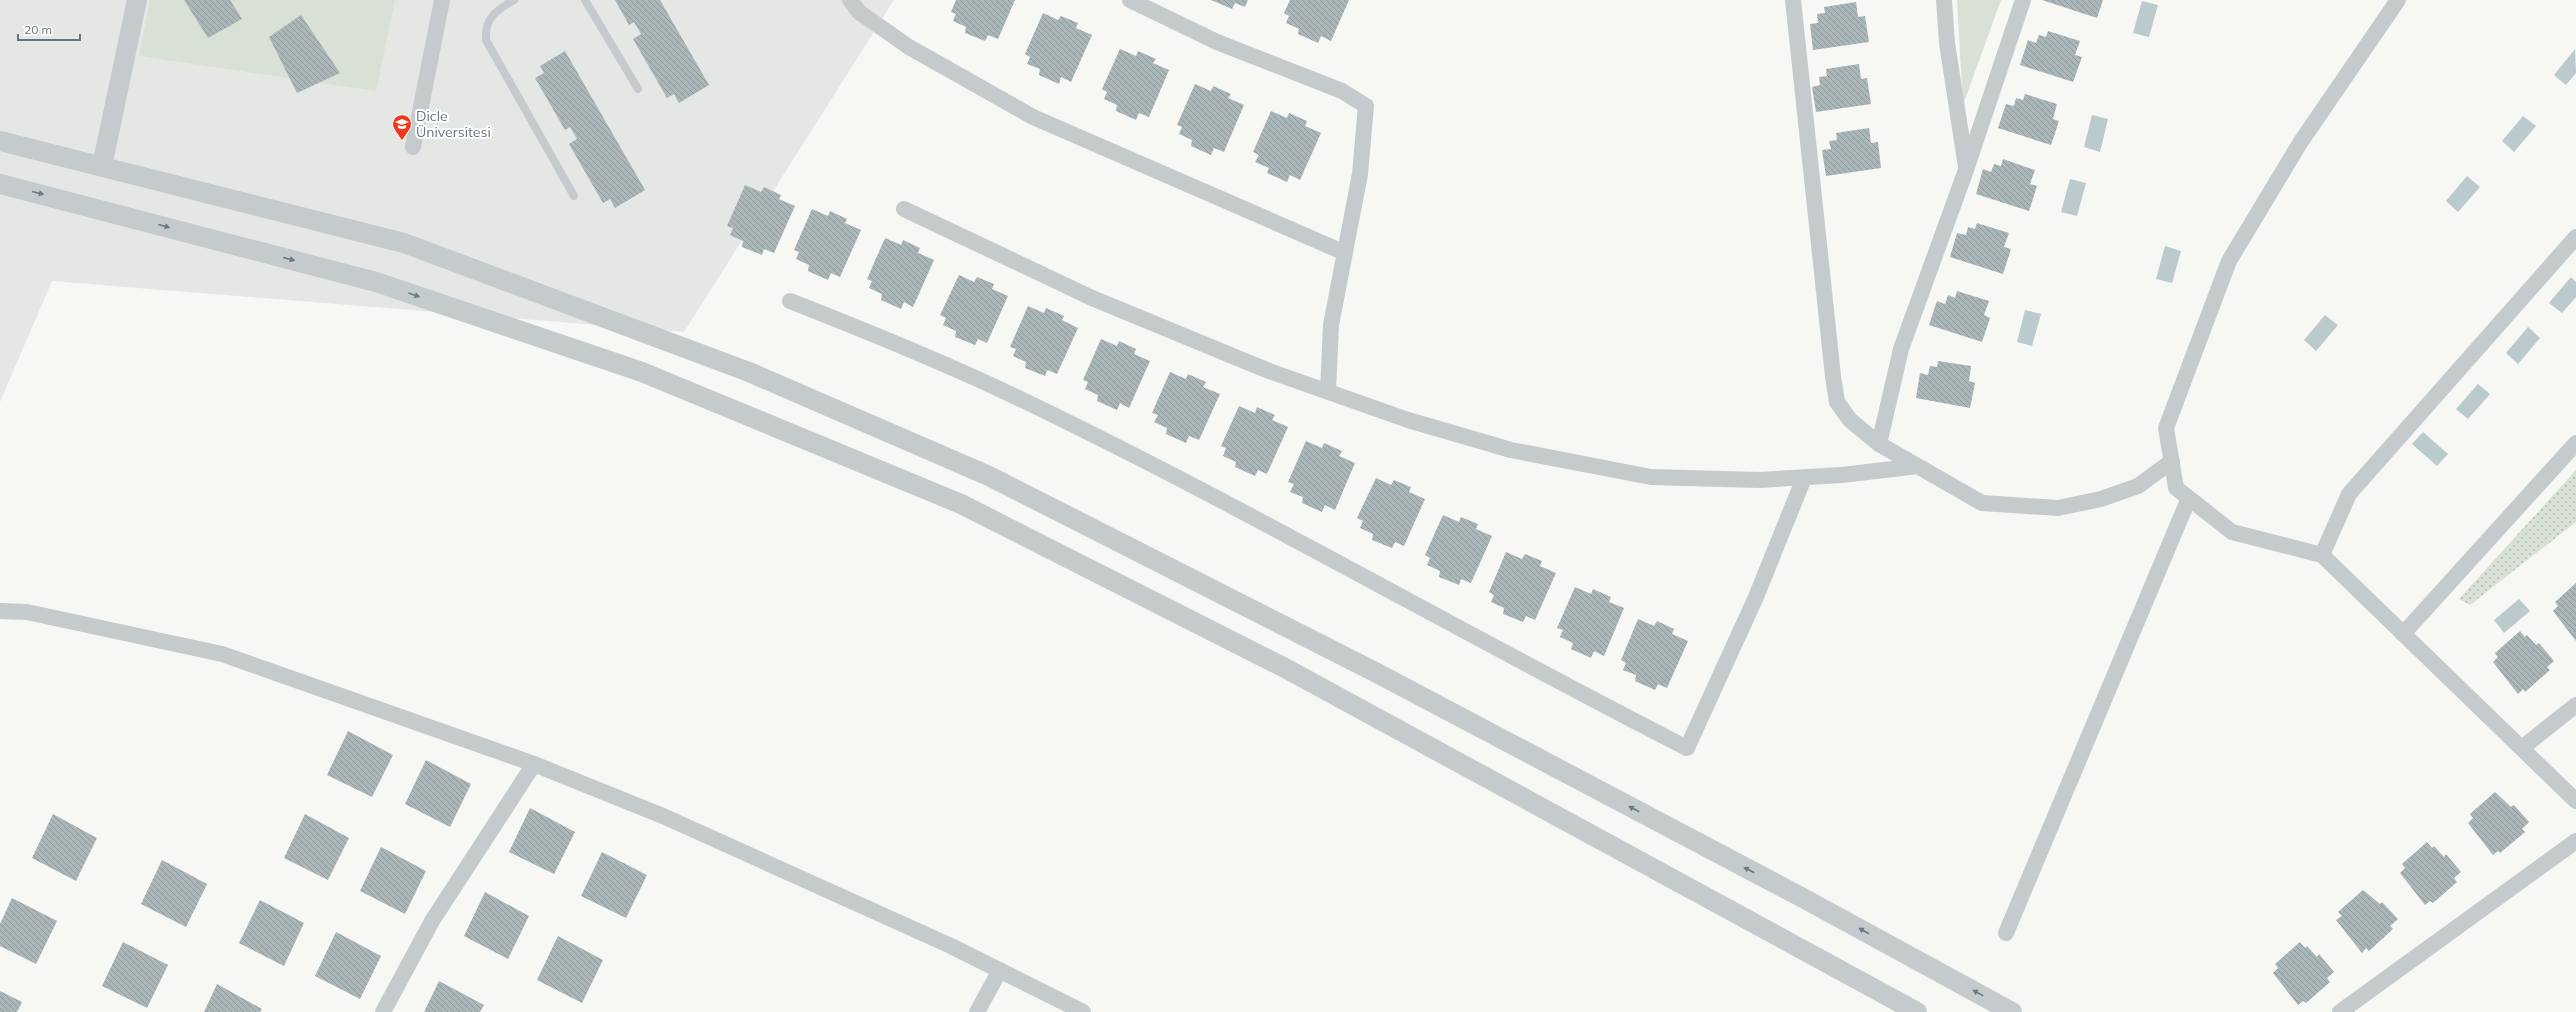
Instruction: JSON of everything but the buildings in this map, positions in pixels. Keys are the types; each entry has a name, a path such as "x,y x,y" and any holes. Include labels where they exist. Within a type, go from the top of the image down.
{"street":[{"path":"102,166 137,0"},
{"path":"413,147 442,0"},
{"path":"850,0 859,12 909,47 1033,117 1343,252"},
{"path":"1130,0 1217,42 1342,91 1366,106 1360,174 1343,252 1331,325 1328,392"},
{"path":"1793,0 1837,402 1850,420 1879,444 1982,503 2058,508 2101,499 2138,486 2172,461"},
{"path":"1944,0 1947,42 1966,170"},
{"path":"1879,444 1901,349 1966,170 2023,0"},
{"path":"2398,0 2300,143 2229,261 2166,428 2176,488 2232,532 2322,555 2523,747 2576,801"},
{"path":"0,141 404,243 749,372 989,476 1375,672 1803,898 2012,1012"},
{"path":"0,184 376,282 642,372 961,504 1285,668 1917,1012"},
{"path":"904,208 1092,298 1269,371 1408,420 1511,450 1652,477 1759,480 1804,478 1918,466"},
{"path":"2322,555 2349,494 2576,237"},
{"path":"790,301 883,338 993,386 1128,452 1577,692 1688,748 1756,597 1804,478"},
{"path":"2403,634 2576,443"},
{"path":"2006,933 2189,498"},
{"path":"0,611 27,612 222,654 534,764 664,816 951,946 1083,1012"},
{"path":"2523,747 2576,705"},
{"path":"383,1012 432,921 534,764"},
{"path":"2340,1012 2576,841"},
{"path":"978,1012 1000,970"}],"lane":[{"path":"514,0 492,15 485,31 486,40 574,196"},
{"path":"585,0 638,89"}],"shaded area":[{"name":"Dicle Üniversitesi","path":"0,0 894,0 684,332 52,281 0,402"},
{"path":"150,0 395,0 376,91 139,56"},
{"path":"1957,0 2001,0 1963,105"},
{"path":"2142,1 2158,5 2149,37 2133,33"},
{"path":"2575,49 2576,73 2566,85 2554,75"},
{"path":"2092,115 2108,119 2100,152 2084,147"},
{"path":"2523,116 2536,126 2514,152 2502,141"},
{"path":"2467,176 2480,187 2458,212 2446,201"},
{"path":"2070,179 2086,183 2077,216 2061,212"},
{"path":"2165,246 2181,251 2172,283 2156,279"},
{"path":"2571,277 2576,282 2576,297 2562,313 2549,303"},
{"path":"2025,310 2041,314 2032,346 2017,342"},
{"path":"2325,315 2338,325 2316,351 2304,340"},
{"path":"2528,327 2540,338 2518,364 2506,353"},
{"path":"2478,384 2490,394 2468,419 2456,409"},
{"path":"2423,432 2448,454 2437,466 2412,444"},
{"path":"2576,470 2576,522 2470,605 2459,599"},
{"path":"2519,599 2530,611 2504,633 2494,620"}],"place":[{"name":"Dicle Üniversitesi","path":"402,141"}]}
